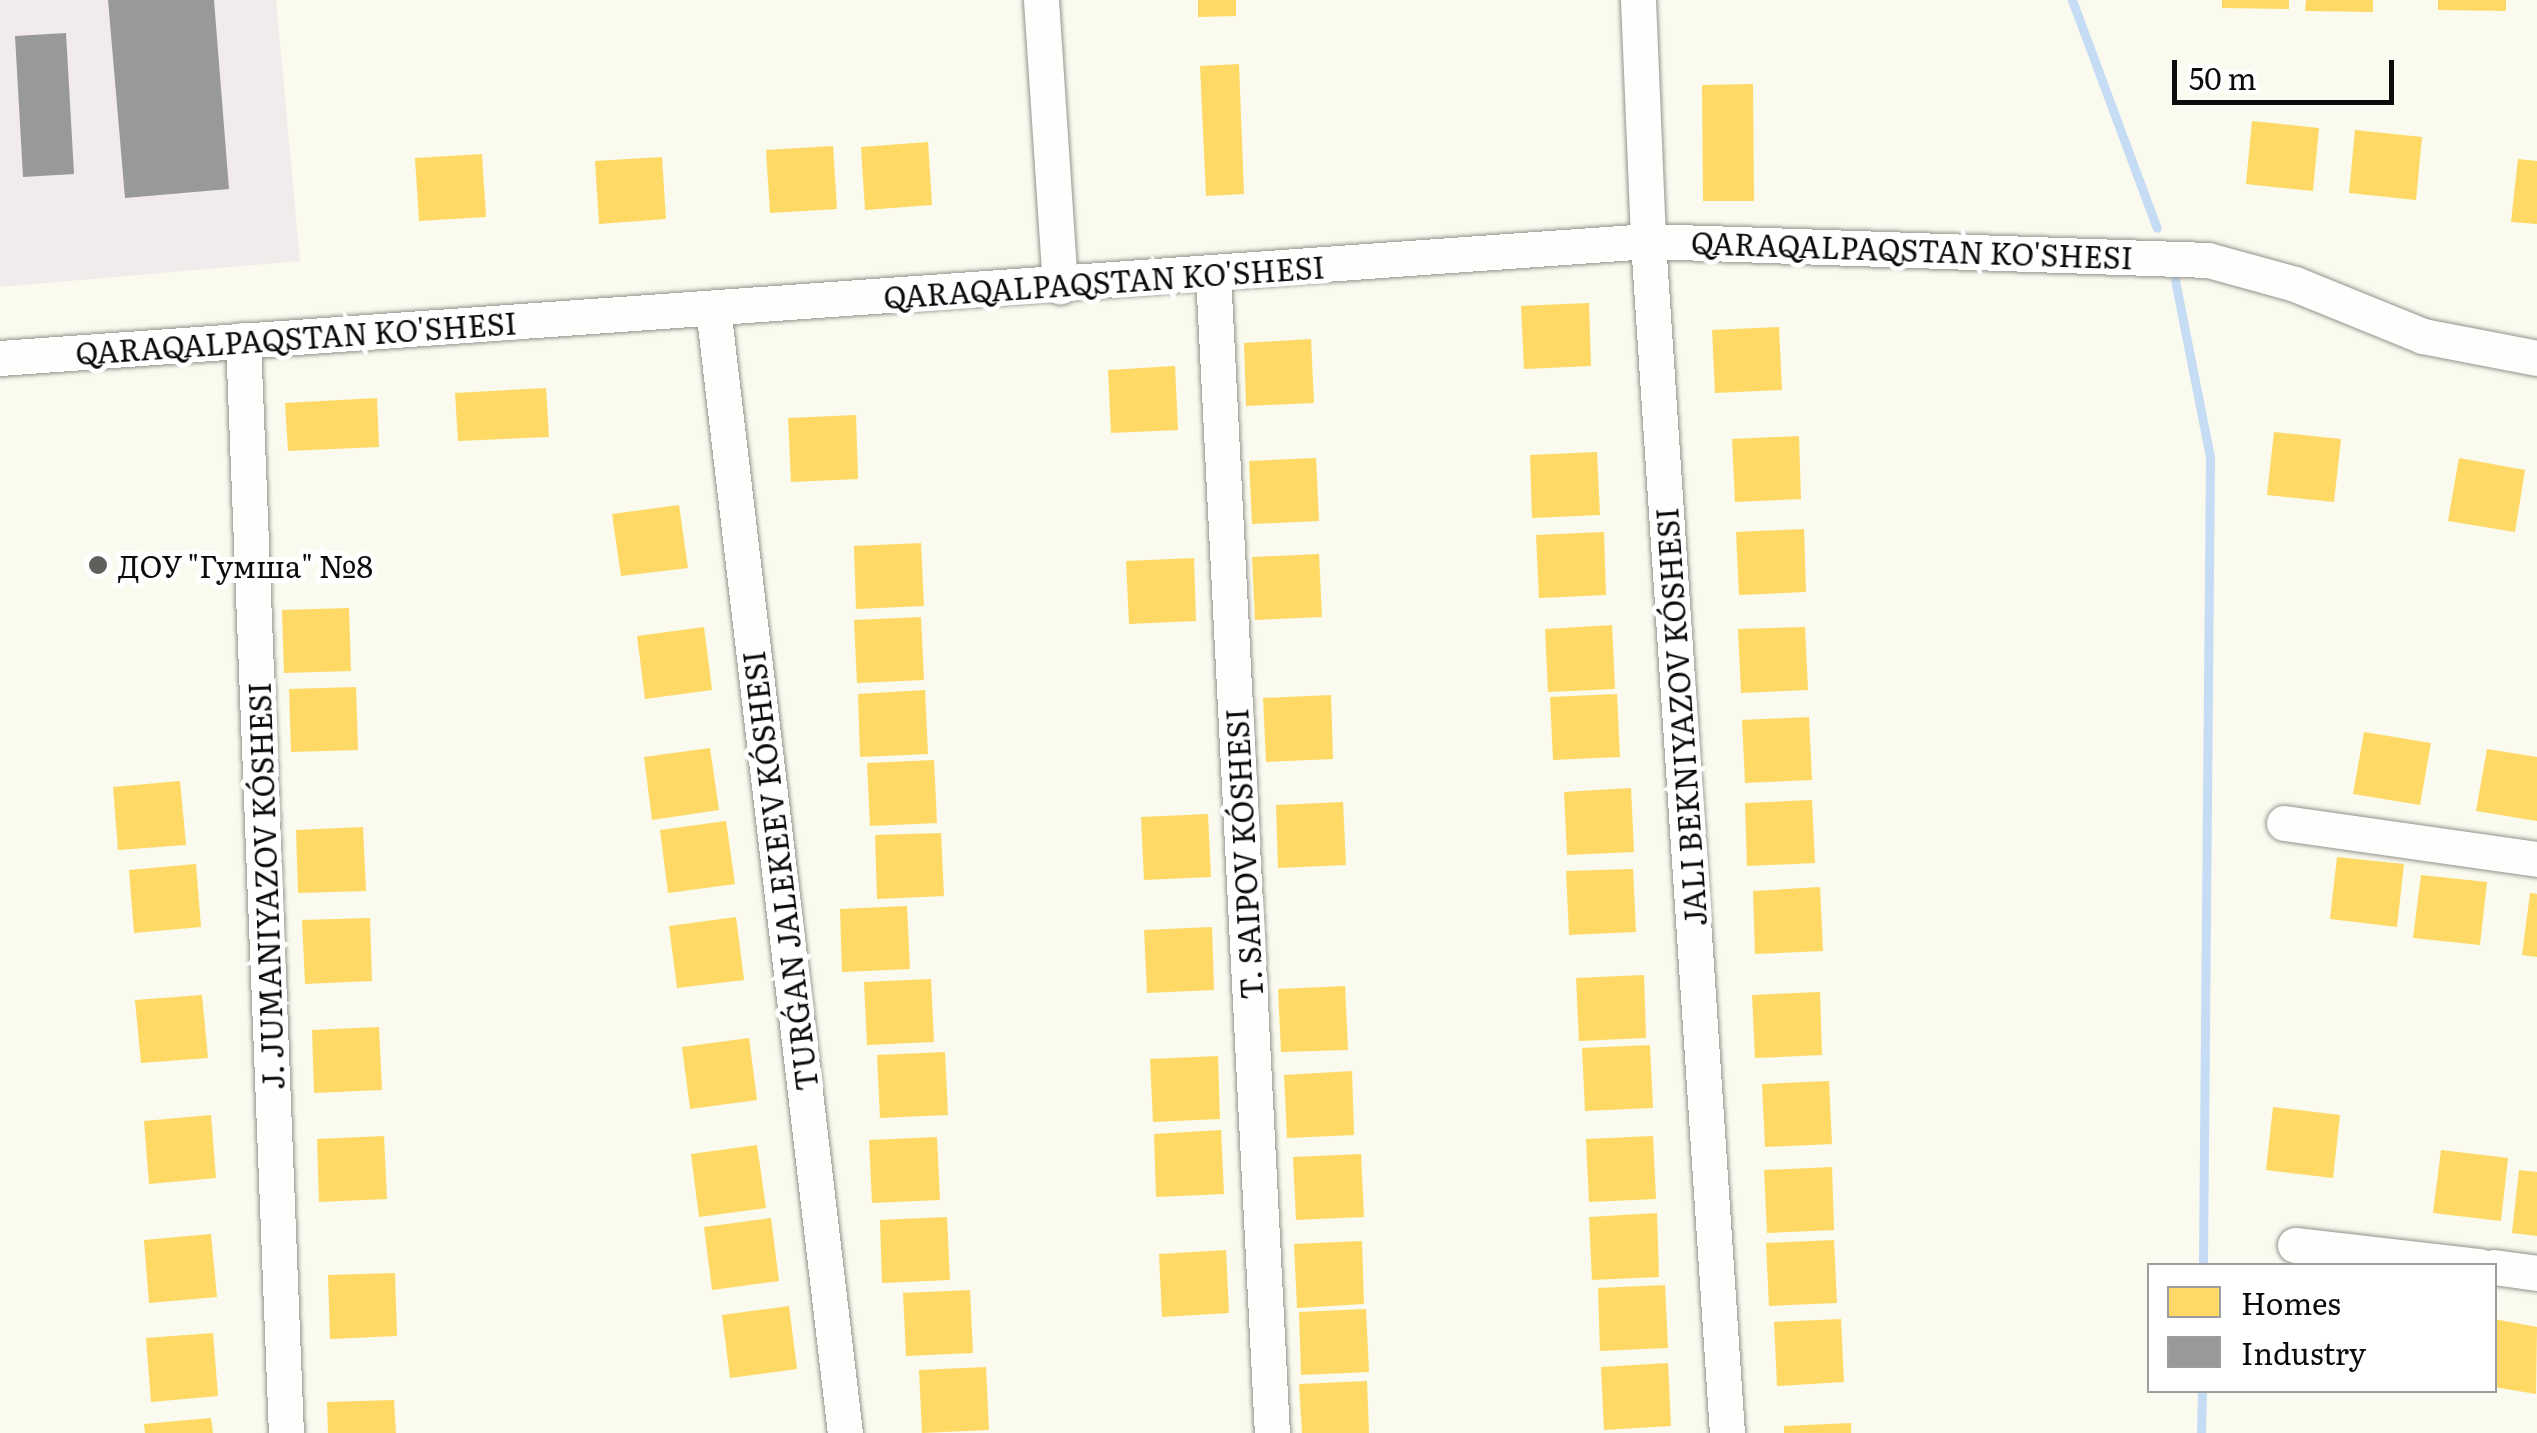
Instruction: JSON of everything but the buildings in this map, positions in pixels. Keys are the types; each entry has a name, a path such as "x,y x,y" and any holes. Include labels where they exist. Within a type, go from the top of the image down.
{"street":[{"path":"1041,0 1060,286"},
{"name":"JALI BEKNIYAZOV KÓSHESI","path":"1638,0 1648,241 1728,1433"},
{"name":"QARAQALPAQSTAN KO'SHESI","path":"0,358 1060,286 1648,241 2208,260 2295,284 2422,336 2537,358"},
{"name":"T. SAIPOV KÓSHESI","path":"1213,274 1272,1433"},
{"name":"TURǴAN JALEKEEV KÓSHESI","path":"713,308 845,1433"},
{"name":"J. JUMANIYAZOV KÓSHESI","path":"242,340 286,1433"},
{"path":"2284,823 2537,859"},
{"path":"2295,1245 2454,1263"},
{"path":"2497,1267 2537,1273"}],"shaded area":[{"path":"0,0 276,0 300,261 0,287"}],"waterway":[{"path":"2072,0 2157,228"},
{"path":"2175,280 2210,457 2203,1263"},
{"path":"2201,1433 2202,1393"}],"place":[{"name":"ДОУ \"Гумша\" №8","path":"98,565"}]}
